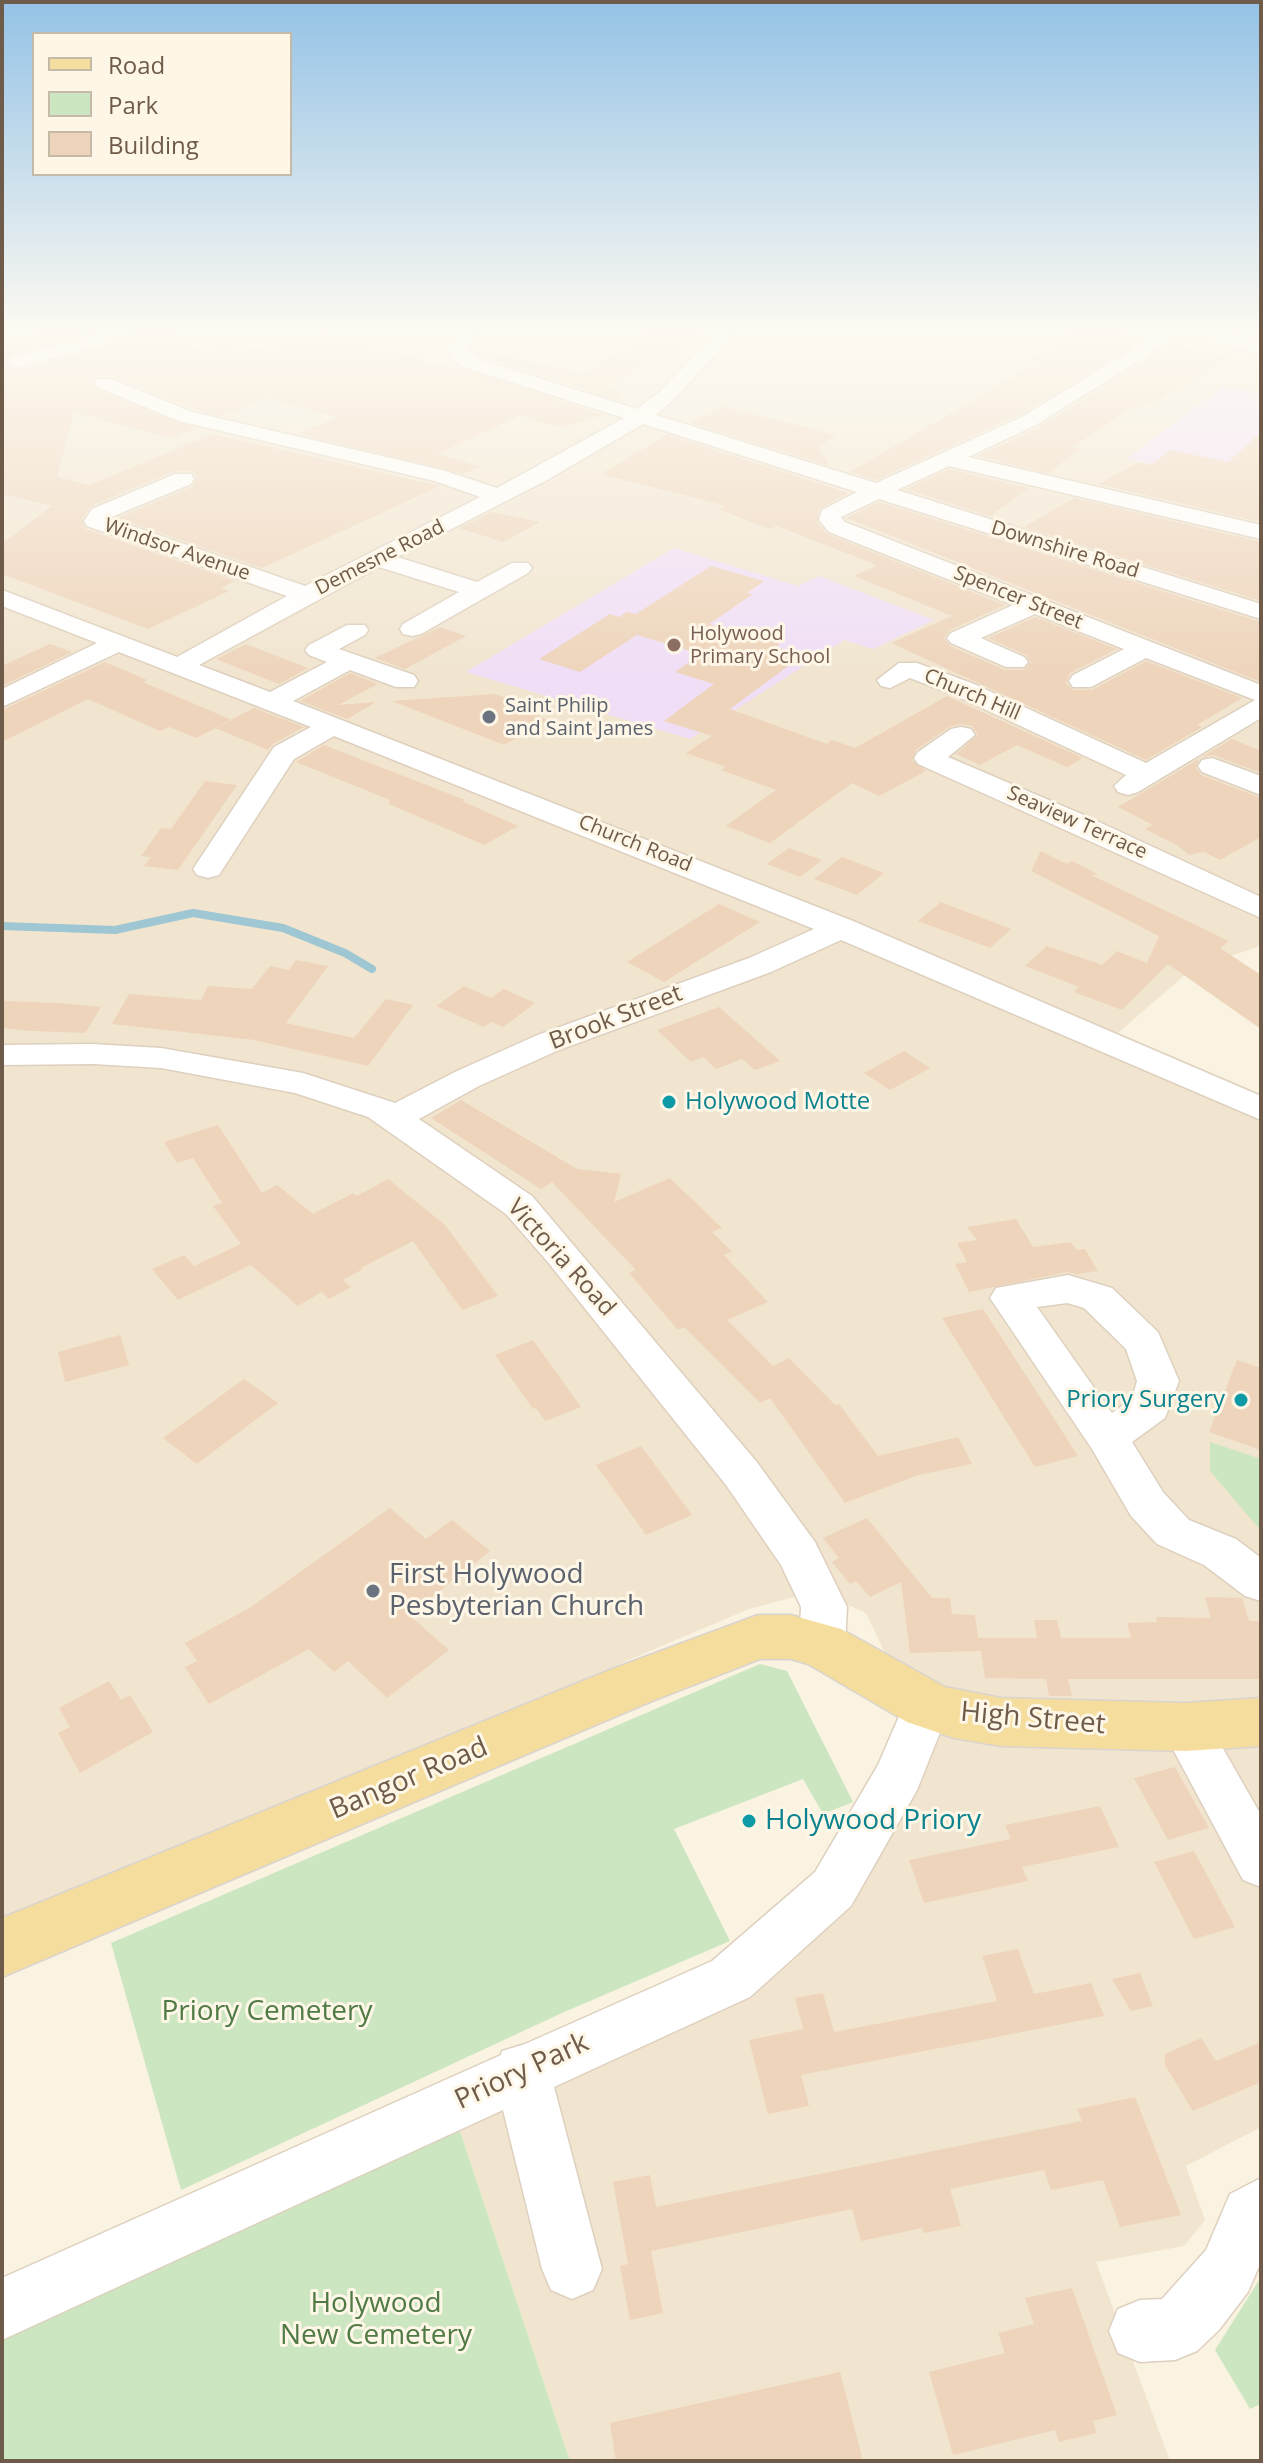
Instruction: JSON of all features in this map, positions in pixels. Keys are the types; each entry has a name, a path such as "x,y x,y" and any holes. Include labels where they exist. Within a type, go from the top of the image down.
{"main road":[{"name":"Bangor Road","path":"2,1948 632,1685 758,1637 791,1637 822,1645"},
{"name":"High Street","path":"822,1645 927,1705 954,1714 1001,1722 1185,1727 1261,1722"}],"street":[{"path":"320,448 442,476 500,496"},
{"name":"Demesne Road","path":"179,666 585,448"},
{"name":"Downshire Road","path":"739,448 1261,612"},
{"path":"876,491 972,448"},
{"path":"948,459 1261,532"},
{"name":"Windsor Avenue","path":"183,479 100,514 95,521 307,595"},
{"name":"Spencer Street","path":"876,491 833,512 830,520 837,527 1261,694"},
{"path":"378,559 480,591"},
{"path":"412,629 520,568"},
{"name":"Church Road","path":"2,597 842,928 1261,1109"},
{"path":"1015,662 960,638 1034,605"},
{"path":"356,630 318,650 405,681"},
{"path":"2,699 119,642"},
{"path":"1082,681 1145,648"},
{"path":"270,703 347,661"},
{"name":"Church Hill","path":"890,680 908,668 965,690 1045,737 1136,781 1261,707"},
{"path":"208,869 284,753 331,727"},
{"name":"Seaview Terrace","path":"961,735 928,758 1076,822 1261,909"},
{"path":"1212,766 1261,786"},
{"path":"942,775 1165,874 1261,921"},
{"name":"Brook Street","path":"394,1118 467,1079 547,1043 760,965 842,928"},
{"name":"Victoria Road","path":"2,1055 137,1056 223,1067 329,1092 380,1109 519,1205 741,1473 799,1555 824,1607 822,1645"},
{"path":"1229,1095 1261,1079"},
{"path":"1107,1438 1147,1504 1173,1532 1220,1552 1261,1583"},
{"name":"Priory Park","path":"2,2309 731,1979 833,1889 899,1775 927,1705"},
{"path":"1185,1727 1261,1863"},
{"path":"522,2071 572,2269"},
{"path":"1140,2331 1175,2329 1197,2308 1227,2271 1251,2215 1261,2208"}],"shaded area":[{"path":"2,448 1261,448 1261,946 1193,968 1104,1045 1261,1116 1261,2127 1186,2166 1205,2220 1184,2246 1096,2262 1170,2461 570,2461 459,2128 714,2010 870,1873 932,1752 866,1613 817,1591 749,1609 287,1805 2,1917"},
{"path":"1141,448 1261,448 1261,485 1126,459"},
{"name":"Holywood Primary School","path":"674,548 798,586 819,576 934,620 873,649 844,640 690,739 466,672"}],"green space":[{"path":"1210,1442 1261,1459 1261,1531 1210,1471"},
{"name":"Priory Cemetery","path":"760,1664 787,1671 853,1802 823,1814 803,1779 674,1829 730,1941 562,2013 181,2190 111,1943"},
{"name":"Holywood New Cemetery","path":"459,2128 570,2461 2,2461 2,2340"},
{"path":"1261,2277 1261,2404 1250,2409 1215,2350"}],"building":[{"path":"2,448 65,448 57,477 89,485 179,448 274,448 440,486 262,568 117,518 192,487 197,477 191,471 174,471 91,506 82,519 86,529 235,581 221,588 229,591 148,629 2,574 2,544 52,506 2,494"},
{"path":"357,448 450,448 437,454 480,466 464,474"},
{"path":"645,448 708,448 849,493 819,509 817,522 827,534 1005,605 950,630 944,638 950,646 1005,670 1024,670 1031,662 1026,655 988,638 1035,617 1117,649 1070,673 1066,683 1073,690 1092,690 1146,661 1242,698 1197,725 1202,727 1146,760 891,643 952,616 854,576 876,566 872,563 777,526 770,529 718,509 726,506 601,474"},
{"path":"772,448 819,448 830,466"},
{"path":"891,448 946,448 876,480 850,472"},
{"path":"995,448 1080,449 1048,473 977,456"},
{"path":"1243,448 1261,448 1261,522 1099,484 1139,462 1151,465 1170,450 1228,462"},
{"path":"949,469 1028,488 990,516 905,489"},
{"path":"1074,498 1261,542 1261,601 1024,527"},
{"path":"879,502 1261,622 1261,682 846,518"},
{"path":"492,512 540,522 503,542 459,528"},
{"path":"711,566 764,581 747,593 753,594 709,624 780,644 776,647 803,655 730,709 827,744 832,740 855,748 947,696 1083,758 1067,767 1017,745 980,765 956,754 978,735 972,726 960,724 949,727 916,750 912,760 926,771 879,796 852,783 770,843 726,826 776,790 721,770 726,767 686,753 712,736 664,721 714,684 675,672 701,654 637,635 580,672 539,659 610,614 619,617 627,612 636,614"},
{"path":"440,627 466,636 405,669 375,658"},
{"path":"50,644 72,652 2,686 2,666"},
{"path":"246,644 308,668 279,684 216,659"},
{"path":"105,662 147,680 143,682 232,720 196,738 169,727 160,731 88,699 2,742 2,710"},
{"path":"350,673 378,684 338,705 376,702 347,719 300,701"},
{"name":"Saint Philip and Saint James","path":"495,694 542,711 535,715 547,720 504,745 392,701"},
{"path":"254,708 304,727 268,750 215,728"},
{"path":"1232,739 1261,751 1261,773 1213,755 1202,757"},
{"path":"324,745 465,800 462,801 518,826 484,845 389,804 390,800 296,762"},
{"path":"1199,759 1196,768 1201,775 1261,798 1261,837 1220,860 1204,852 1189,855 1177,845 1145,829 1153,825 1118,807"},
{"path":"205,781 237,785 178,870 144,866 151,857 141,856 161,828 171,829"},
{"path":"789,848 822,860 800,877 767,864"},
{"path":"1041,851 1067,864 1072,861 1097,874 1093,876 1229,941 1220,948 1261,975 1261,1029 1168,964 1122,1010 1074,992 1079,987 1025,966 1047,946 1102,965 1117,951 1147,963 1159,936 1031,871"},
{"path":"842,857 884,873 857,895 814,879"},
{"path":"941,902 1011,929 990,948 918,921"},
{"path":"719,904 760,922 664,982 627,962"},
{"path":"296,960 328,966 286,1023 354,1038 386,999 413,1005 368,1066 254,1040 112,1024 129,994 201,1000 208,986 252,989 270,966 289,970"},
{"path":"464,986 491,998 504,989 535,1003 503,1027 491,1022 484,1027 436,1006"},
{"path":"2,1001 101,1007 85,1033 32,1031 2,1028"},
{"path":"719,1007 780,1061 755,1070 742,1059 716,1069 703,1057 691,1062 657,1030"},
{"path":"904,1051 930,1068 890,1090 864,1073"},
{"path":"461,1100 577,1169 621,1174 614,1202 670,1178 722,1228 712,1232 732,1252 724,1255 768,1302 727,1320 773,1366 789,1358 835,1405 839,1404 878,1456 958,1437 972,1464 918,1475 845,1503 770,1398 760,1403 684,1327 678,1330 629,1273 636,1270 552,1182 541,1189 431,1118"},
{"path":"218,1125 262,1193 277,1185 313,1214 388,1179 445,1225 498,1296 462,1310 413,1241 343,1280 351,1287 329,1299 322,1292 298,1306 251,1265 178,1300 152,1269 184,1255 194,1266 241,1244 213,1206 222,1203 193,1158 177,1163 164,1142"},
{"path":"1016,1219 1033,1247 1071,1242 1076,1250 1085,1249 1098,1271 1067,1272 969,1292 955,1264 967,1262 957,1243 977,1240 967,1227"},
{"path":"983,1309 1078,1456 1035,1467 942,1318"},
{"path":"120,1335 129,1365 65,1382 58,1352"},
{"path":"533,1340 581,1407 545,1421 495,1355"},
{"name":"Priory Surgery","path":"1237,1360 1261,1368 1261,1450 1209,1432"},
{"path":"244,1379 278,1403 197,1464 163,1438"},
{"path":"641,1446 692,1515 646,1535 596,1465"},
{"path":"390,1508 426,1539 452,1520 490,1551 409,1615 449,1650 387,1698 348,1661 334,1672 309,1649 209,1704 185,1667 197,1661 185,1643 251,1607"},
{"path":"867,1518 932,1598 950,1598 952,1614 975,1615 978,1638 1037,1638 1034,1620 1057,1620 1061,1638 1131,1638 1127,1623 1157,1622 1156,1617 1211,1618 1205,1597 1242,1598 1249,1621 1261,1621 1261,1679 1068,1679 1072,1696 1049,1696 1046,1679 985,1678 981,1651 910,1653 901,1582 870,1597 856,1581 850,1584 832,1562 839,1558 823,1538"},
{"path":"109,1681 121,1700 130,1695 153,1732 80,1773 58,1733 70,1727 59,1708"},
{"path":"1175,1767 1209,1828 1168,1840 1134,1778"},
{"path":"1100,1806 1119,1847 1022,1867 1028,1881 924,1903 909,1860 1011,1839 1005,1825"},
{"path":"1194,1851 1235,1927 1194,1939 1154,1862"},
{"path":"1018,1949 1034,1994 1091,1983 1104,2016 801,2075 809,2106 768,2114 749,2040 803,2029 795,1998 823,1993 834,2032 997,2001 982,1956"},
{"path":"1140,1973 1153,2006 1131,2011 1112,1979"},
{"path":"1201,2038 1216,2061 1261,2042 1261,2082 1193,2111 1165,2065 1165,2054"},
{"path":"1135,2097 1181,2215 1120,2227 1103,2180 1051,2190 1044,2170 950,2189 961,2226 924,2233 922,2228 861,2241 852,2209 651,2251 663,2313 630,2320 620,2266 628,2264 613,2182 650,2175 656,2207 1082,2121 1077,2109"},
{"path":"1072,2288 1117,2415 1093,2421 1097,2433 1059,2442 1055,2430 953,2455 929,2372 1005,2353 998,2333 1034,2324 1025,2298"},
{"path":"840,2372 863,2461 616,2461 610,2423"}],"waterway":[{"path":"2,926 115,930 193,913 283,928 345,953 372,969"}],"place":[{"name":"Holywood Primary School","path":"674,645"},
{"name":"Saint Philip and Saint James","path":"489,717"},
{"name":"Holywood Motte","path":"669,1102"},
{"name":"Priory Surgery","path":"1241,1400"},
{"name":"First Holywood Pesbyterian Church","path":"373,1591"},
{"name":"Holywood Priory","path":"749,1821"}]}
